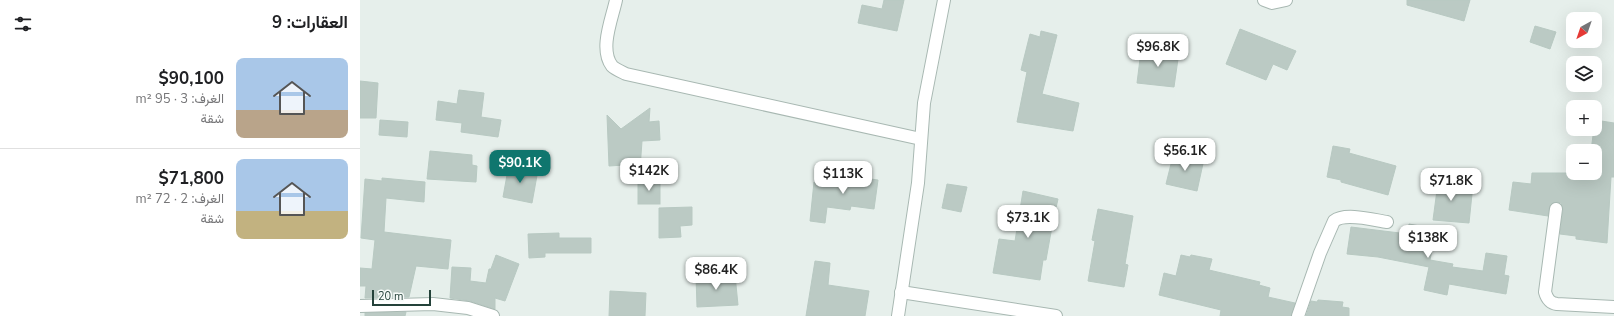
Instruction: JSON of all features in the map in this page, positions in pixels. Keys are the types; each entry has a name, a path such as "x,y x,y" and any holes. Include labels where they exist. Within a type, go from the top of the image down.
{"street":[{"path":"616,0 607,42 607,54 613,66 626,74 921,139"},
{"path":"898,316 918,183 925,95 944,0"},
{"path":"1264,0 1272,3 1286,0"},
{"path":"1556,209 1545,292 1546,298 1557,304 1606,310"},
{"path":"1298,316 1320,253 1334,221 1338,218 1347,217 1387,222"},
{"path":"901,292 1056,316"},
{"path":"360,306 433,304 468,308 493,316"}],"building":[{"path":"884,0 904,0 897,31 858,23 862,5 882,9"},
{"path":"1407,0 1470,0 1464,21 1407,5"},
{"path":"1535,26 1556,32 1550,49 1530,42"},
{"path":"1240,29 1296,51 1287,70 1273,64 1266,80 1226,64"},
{"path":"1041,31 1057,35 1042,94 1079,103 1073,131 1017,122 1027,72 1021,70 1030,34 1040,37"},
{"path":"1161,50 1179,52 1174,87 1137,83 1141,51 1161,54"},
{"path":"360,81 378,83 376,118 360,118"},
{"path":"459,90 484,93 481,117 501,120 498,137 461,132 462,123 436,120 438,101 457,104"},
{"path":"650,108 649,122 659,121 660,140 642,141 640,169 625,171 624,165 609,166 607,115 621,129"},
{"path":"380,120 408,122 407,137 379,135"},
{"path":"1602,121 1614,123 1614,177 1611,177 1607,243 1576,239 1576,236 1560,234 1563,210 1561,203 1557,202 1550,205 1548,216 1509,210 1513,182 1531,184 1532,173 1566,173 1566,180 1602,180 1602,144 1592,144 1593,136 1602,136"},
{"path":"1333,146 1350,149 1349,153 1396,166 1388,195 1327,177"},
{"path":"430,151 472,155 472,165 477,166 476,182 427,179"},
{"path":"1174,152 1204,159 1197,191 1166,184"},
{"path":"509,164 538,170 532,203 503,197"},
{"path":"834,174 878,180 874,209 851,206 850,210 827,207 825,223 810,221 814,182 833,184"},
{"path":"1439,175 1458,177 1456,193 1472,194 1469,223 1433,220"},
{"path":"382,178 425,182 424,202 386,198 384,232 451,240 448,269 416,266 409,297 365,298 366,286 360,286 360,268 372,269 375,240 361,238 365,179 382,181"},
{"path":"638,181 660,181 660,204 638,204"},
{"path":"947,184 967,187 961,212 942,208"},
{"path":"1023,191 1058,199 1046,260 1043,260 1040,280 993,273 999,239 1015,241"},
{"path":"692,207 692,225 680,226 681,237 659,238 659,208"},
{"path":"1098,209 1133,216 1125,264 1128,265 1124,287 1088,281 1095,241 1092,240"},
{"path":"1409,224 1436,229 1430,260 1453,264 1452,267 1483,271 1486,253 1507,256 1504,275 1509,276 1506,294 1449,284 1447,295 1424,290 1429,267 1378,257 1347,254 1351,227 1408,234"},
{"path":"559,233 559,238 591,238 591,253 545,253 545,257 529,258 528,234"},
{"path":"496,255 519,264 505,301 495,298 495,309 470,301 450,298 452,267 471,268 470,281 486,283 489,269 491,269"},
{"path":"1181,255 1190,257 1191,255 1212,259 1209,270 1260,282 1259,285 1270,288 1268,297 1295,303 1291,316 1220,316 1221,310 1159,295 1164,273 1176,276"},
{"path":"815,261 830,263 828,285 869,291 865,316 806,316"},
{"path":"735,275 738,305 697,307 696,276"},
{"path":"610,291 646,293 645,316 609,316"},
{"path":"1318,300 1343,302 1342,307 1349,308 1349,316 1306,316 1311,301 1317,302"},
{"path":"406,312 405,316 365,316 365,313"}]}
